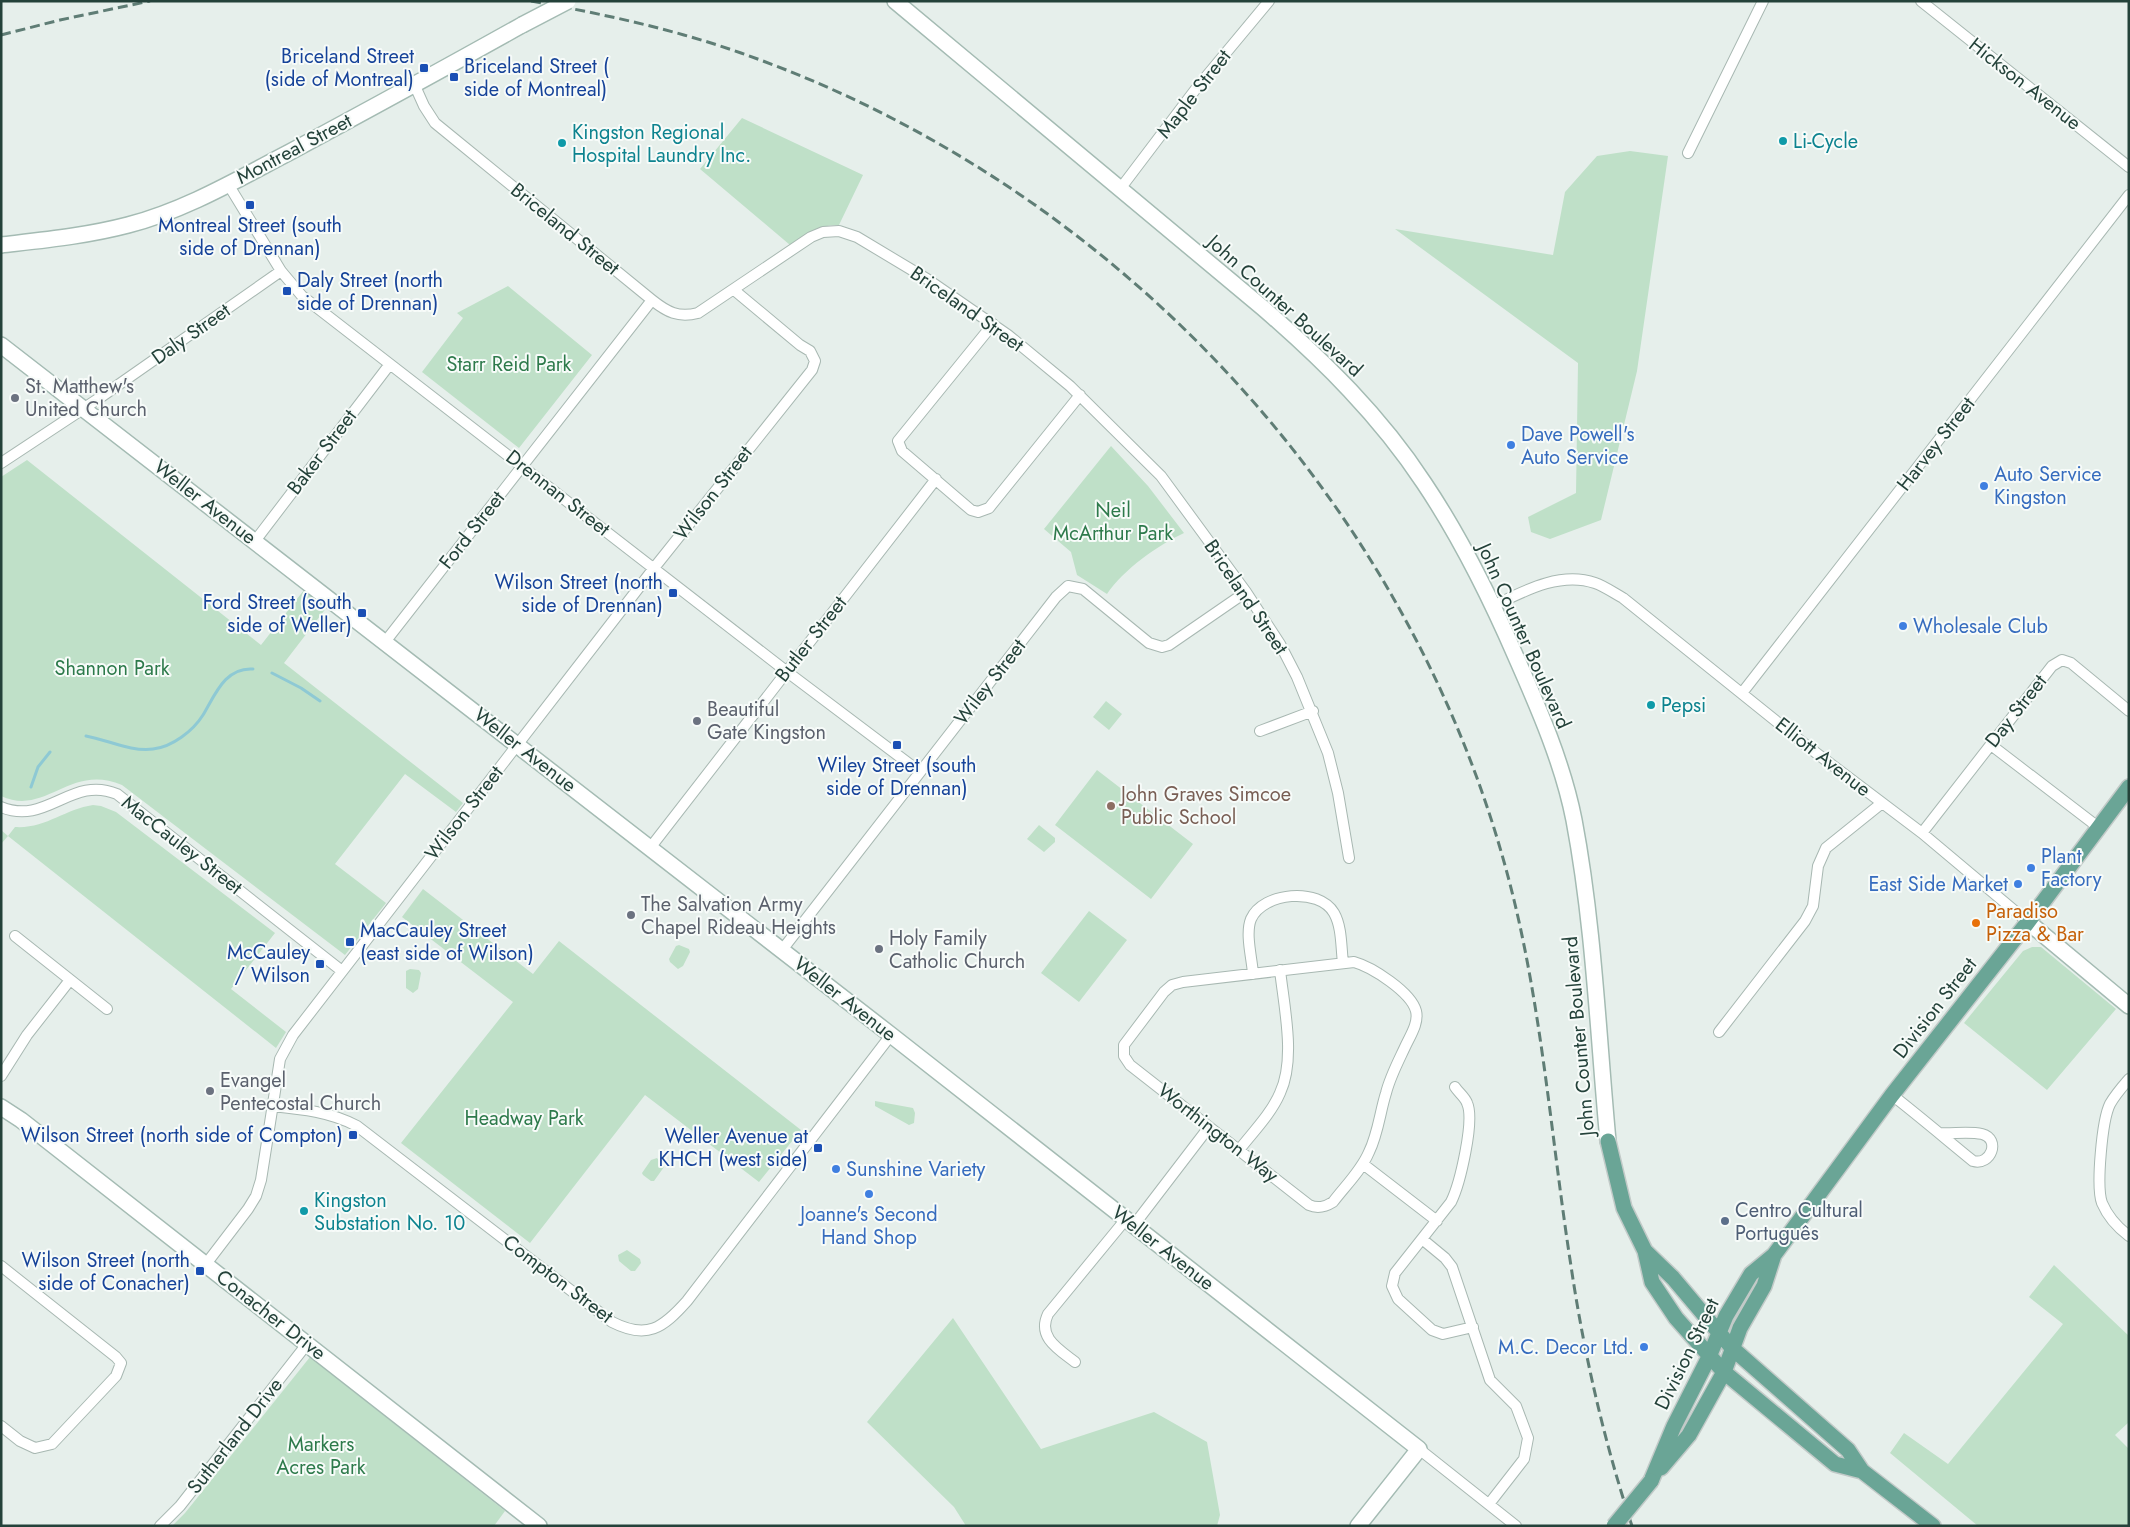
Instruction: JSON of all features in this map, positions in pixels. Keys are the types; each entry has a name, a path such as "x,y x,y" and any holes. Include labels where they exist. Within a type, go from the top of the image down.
{"main road":[{"name":"Division Street","path":"1651,1481 1674,1426 1709,1357 1726,1316 1751,1274 1774,1255 1892,1095 2028,922 2129,787"},
{"name":"John Counter Boulevard","path":"1608,1141 1624,1208 1645,1251"},
{"path":"1645,1251 1673,1278 1718,1334 1732,1348 1848,1450 1862,1471 1933,1526"},
{"path":"1645,1251 1652,1282 1676,1318 1709,1357 1724,1372 1835,1464 1862,1471"},
{"name":"Division Street","path":"1614,1526 1689,1435 1724,1372 1740,1328 1764,1286 1774,1255"}],"street":[{"name":"Montreal Street","path":"1,245 73,237 128,225 163,214 228,184 416,86 522,25 568,1"},
{"name":"John Counter Boulevard","path":"895,1 1263,308 1319,357 1378,422 1424,483 1457,537 1493,606 1540,711 1573,817 1589,910 1608,1141"},
{"name":"Maple Street","path":"1120,189 1195,90 1270,1"},
{"path":"1688,153 1763,1"},
{"name":"Hickson Avenue","path":"1921,1 2129,167"},
{"name":"Briceland Street","path":"416,86 435,123 671,314 689,316 706,309 811,237 823,232 839,231 857,237 927,279 993,324 1080,396 1161,476 1246,592 1280,644 1312,711 1328,753 1338,793 1349,858"},
{"name":"Drennan Street","path":"228,184 280,271 307,300 920,772"},
{"name":"Harvey Street","path":"1742,693 2129,195"},
{"name":"Daly Street","path":"1,463 280,271"},
{"name":"Wilson Street","path":"206,1264 256,1196 262,1180 279,1065 286,1046 517,744 812,370 815,361 810,352 734,290"},
{"name":"Ford Street","path":"385,642 652,300"},
{"path":"993,324 898,441 902,451 971,510 978,512 985,510 1080,396"},
{"name":"Weller Avenue","path":"1,345 892,1035 1419,1449"},
{"name":"Baker Street","path":"255,541 390,364"},
{"name":"Butler Street","path":"650,848 786,670 936,479"},
{"name":"Elliott Avenue","path":"1493,606 1541,584 1574,580 1595,583 1623,598 1922,833 2129,1006"},
{"name":"Wiley Street","path":"782,950 1056,597 1068,586 1083,589 1149,643 1162,647 1169,645 1246,592"},
{"name":"Day Street","path":"1922,833 2052,666 2062,660 2071,662 2129,711"},
{"path":"1260,731 1312,711"},
{"path":"1991,745 2098,827"},
{"name":"MacCauley Street","path":"1,807 18,812 30,812 78,792 102,789 117,794 342,971"},
{"path":"1719,1032 1805,921 1813,906 1818,866 1826,848 1882,802"},
{"path":"1253,974 1250,926 1256,912 1273,900 1306,896 1325,903 1333,912 1338,922 1343,962"},
{"path":"15,936 107,1010"},
{"name":"Worthington Way","path":"1343,962 1364,964 1400,990 1411,1001 1416,1018 1414,1029 1389,1082 1370,1151 1363,1164 1333,1202 1327,1206 1315,1207 1309,1205 1130,1065 1124,1056 1124,1045 1164,992 1172,985 1343,962"},
{"path":"1239,1150 1272,1107 1285,1081 1288,1055 1280,970"},
{"path":"1,1076 27,1035 70,980"},
{"name":"Compton Street","path":"272,1106 324,1113 340,1117 358,1126 612,1322 626,1329 648,1330 662,1325 687,1301 892,1035"},
{"path":"2129,1080 2114,1097 2107,1114 2099,1181 2101,1197 2108,1215 2129,1236"},
{"path":"1455,1087 1468,1103 1469,1135 1456,1193 1395,1273 1392,1286 1398,1299 1432,1330 1443,1334 1473,1328"},
{"path":"1892,1095 1972,1160 1978,1162 1985,1160 1993,1151 1989,1139 1982,1134 1939,1133"},
{"name":"Conacher Drive","path":"1,1107 21,1120 206,1264 539,1526"},
{"path":"1075,1362 1054,1346 1047,1337 1044,1329 1048,1314 1130,1222 1209,1127"},
{"path":"1363,1164 1437,1220"},
{"path":"1422,1239 1445,1258 1452,1267 1490,1380 1516,1406 1528,1438 1524,1459 1489,1504"},
{"path":"1,1266 116,1357 121,1363 116,1376 52,1444 35,1448 20,1441 1,1426"},
{"name":"Sutherland Drive","path":"160,1526 180,1506 307,1344"},
{"path":"1358,1526 1419,1449 1516,1526"}],"green space":[{"path":"742,118 863,175 839,225 819,228 790,245 700,169"},
{"path":"1630,151 1668,156 1637,371 1601,520 1550,539 1531,532 1528,517 1576,493 1578,363 1395,229 1553,255 1565,192 1597,156"},
{"name":"Starr Reid Park","path":"508,286 592,355 519,448 422,372 463,318 457,313"},
{"name":"Neil McArthur Park","path":"1111,446 1148,486 1184,533 1163,544 1142,559 1122,576 1107,594 1077,575 1071,552 1044,529"},
{"name":"Shannon Park","path":"27,460 261,645 304,590 327,607 284,663 463,803 456,812 405,774 335,864 386,903 345,955 122,785 103,780 87,780 31,800 17,801 1,796 1,477"},
{"path":"1106,701 1122,714 1109,730 1093,717"},
{"path":"1097,770 1193,844 1151,899 1055,825"},
{"path":"101,806 116,812 275,933 231,989 286,1032 276,1048 8,836 15,827 36,825 83,807"},
{"path":"1039,825 1055,838 1055,842 1044,852 1027,839"},
{"path":"1,830 8,836 1,844"},
{"name":"Headway Park","path":"423,889 533,974 559,941 801,1130 759,1182 645,1095 530,1243 401,1143 513,1002 402,917"},
{"path":"1089,911 1127,940 1079,1002 1041,973"},
{"path":"679,945 689,949 690,952 683,966 678,969 669,959 676,946"},
{"path":"2032,947 2041,947 2116,1009 2047,1090 1964,1023 2023,951"},
{"path":"410,969 419,970 421,973 418,989 413,993 406,988 406,971"},
{"path":"875,1101 913,1108 915,1113 914,1123 909,1125 875,1106"},
{"path":"657,1158 664,1167 654,1181 651,1181 642,1173 651,1160"},
{"path":"627,1250 640,1259 641,1263 635,1271 631,1271 619,1261 618,1255"},
{"path":"2054,1265 2129,1336 2129,1422 2115,1435 2129,1449 2129,1526 1978,1526 1890,1453 1904,1433 1948,1464 2063,1324 2029,1297"},
{"path":"953,1318 1041,1449 1154,1412 1207,1442 1220,1515 1217,1526 966,1526 954,1507 867,1422"},
{"name":"Markers Acres Park","path":"310,1357 505,1511 494,1526 172,1526 185,1513"}],"waterway":[{"path":"86,736 136,749 160,748 175,742 199,721 228,677 243,670 253,669"},
{"path":"272,673 301,688 320,701"},
{"path":"31,787 38,767 50,752"}],"railway":[{"path":"1,35 150,1"},
{"path":"531,1 638,23 741,53 879,112 1008,186 1127,276 1234,380 1327,495 1406,621 1469,757 1514,900 1540,1036 1564,1220 1582,1332 1604,1430 1632,1526"}],"place":[{"name":"Briceland Street (side of Montreal)","path":"424,68"},
{"name":"Briceland Street ( side of Montreal)","path":"454,77"},
{"name":"Li-Cycle","path":"1783,141"},
{"name":"Kingston Regional Hospital Laundry Inc.","path":"562,143"},
{"name":"Montreal Street (south side of Drennan)","path":"250,205"},
{"name":"Daly Street (north side of Drennan)","path":"287,291"},
{"name":"St. Matthew's United Church","path":"15,398"},
{"name":"Dave Powell's Auto Service","path":"1511,445"},
{"name":"Auto Service Kingston","path":"1984,486"},
{"name":"Wilson Street (north side of Drennan)","path":"673,593"},
{"name":"Ford Street (south side of Weller)","path":"362,613"},
{"name":"Wholesale Club","path":"1903,626"},
{"name":"Pepsi","path":"1651,705"},
{"name":"Beautiful Gate Kingston","path":"697,721"},
{"name":"Wiley Street (south side of Drennan)","path":"897,745"},
{"name":"John Graves Simcoe Public School","path":"1111,806"},
{"name":"Plant Factory","path":"2031,868"},
{"name":"East Side Market","path":"2018,884"},
{"name":"The Salvation Army Chapel Rideau Heights","path":"631,915"},
{"name":"Paradiso Pizza & Bar","path":"1976,923"},
{"name":"MacCauley Street (east side of Wilson)","path":"350,942"},
{"name":"Holy Family Catholic Church","path":"879,949"},
{"name":"McCauley / Wilson","path":"320,964"},
{"name":"Evangel Pentecostal Church","path":"210,1091"},
{"name":"Wilson Street (north side of Compton)","path":"353,1135"},
{"name":"Weller Avenue at KHCH (west side)","path":"818,1148"},
{"name":"Sunshine Variety","path":"836,1169"},
{"name":"Joanne's Second Hand Shop","path":"869,1194"},
{"name":"Kingston Substation No. 10","path":"304,1211"},
{"name":"Centro Cultural Português","path":"1725,1221"},
{"name":"Wilson Street (north side of Conacher)","path":"200,1271"},
{"name":"M.C. Decor Ltd.","path":"1644,1347"}]}
